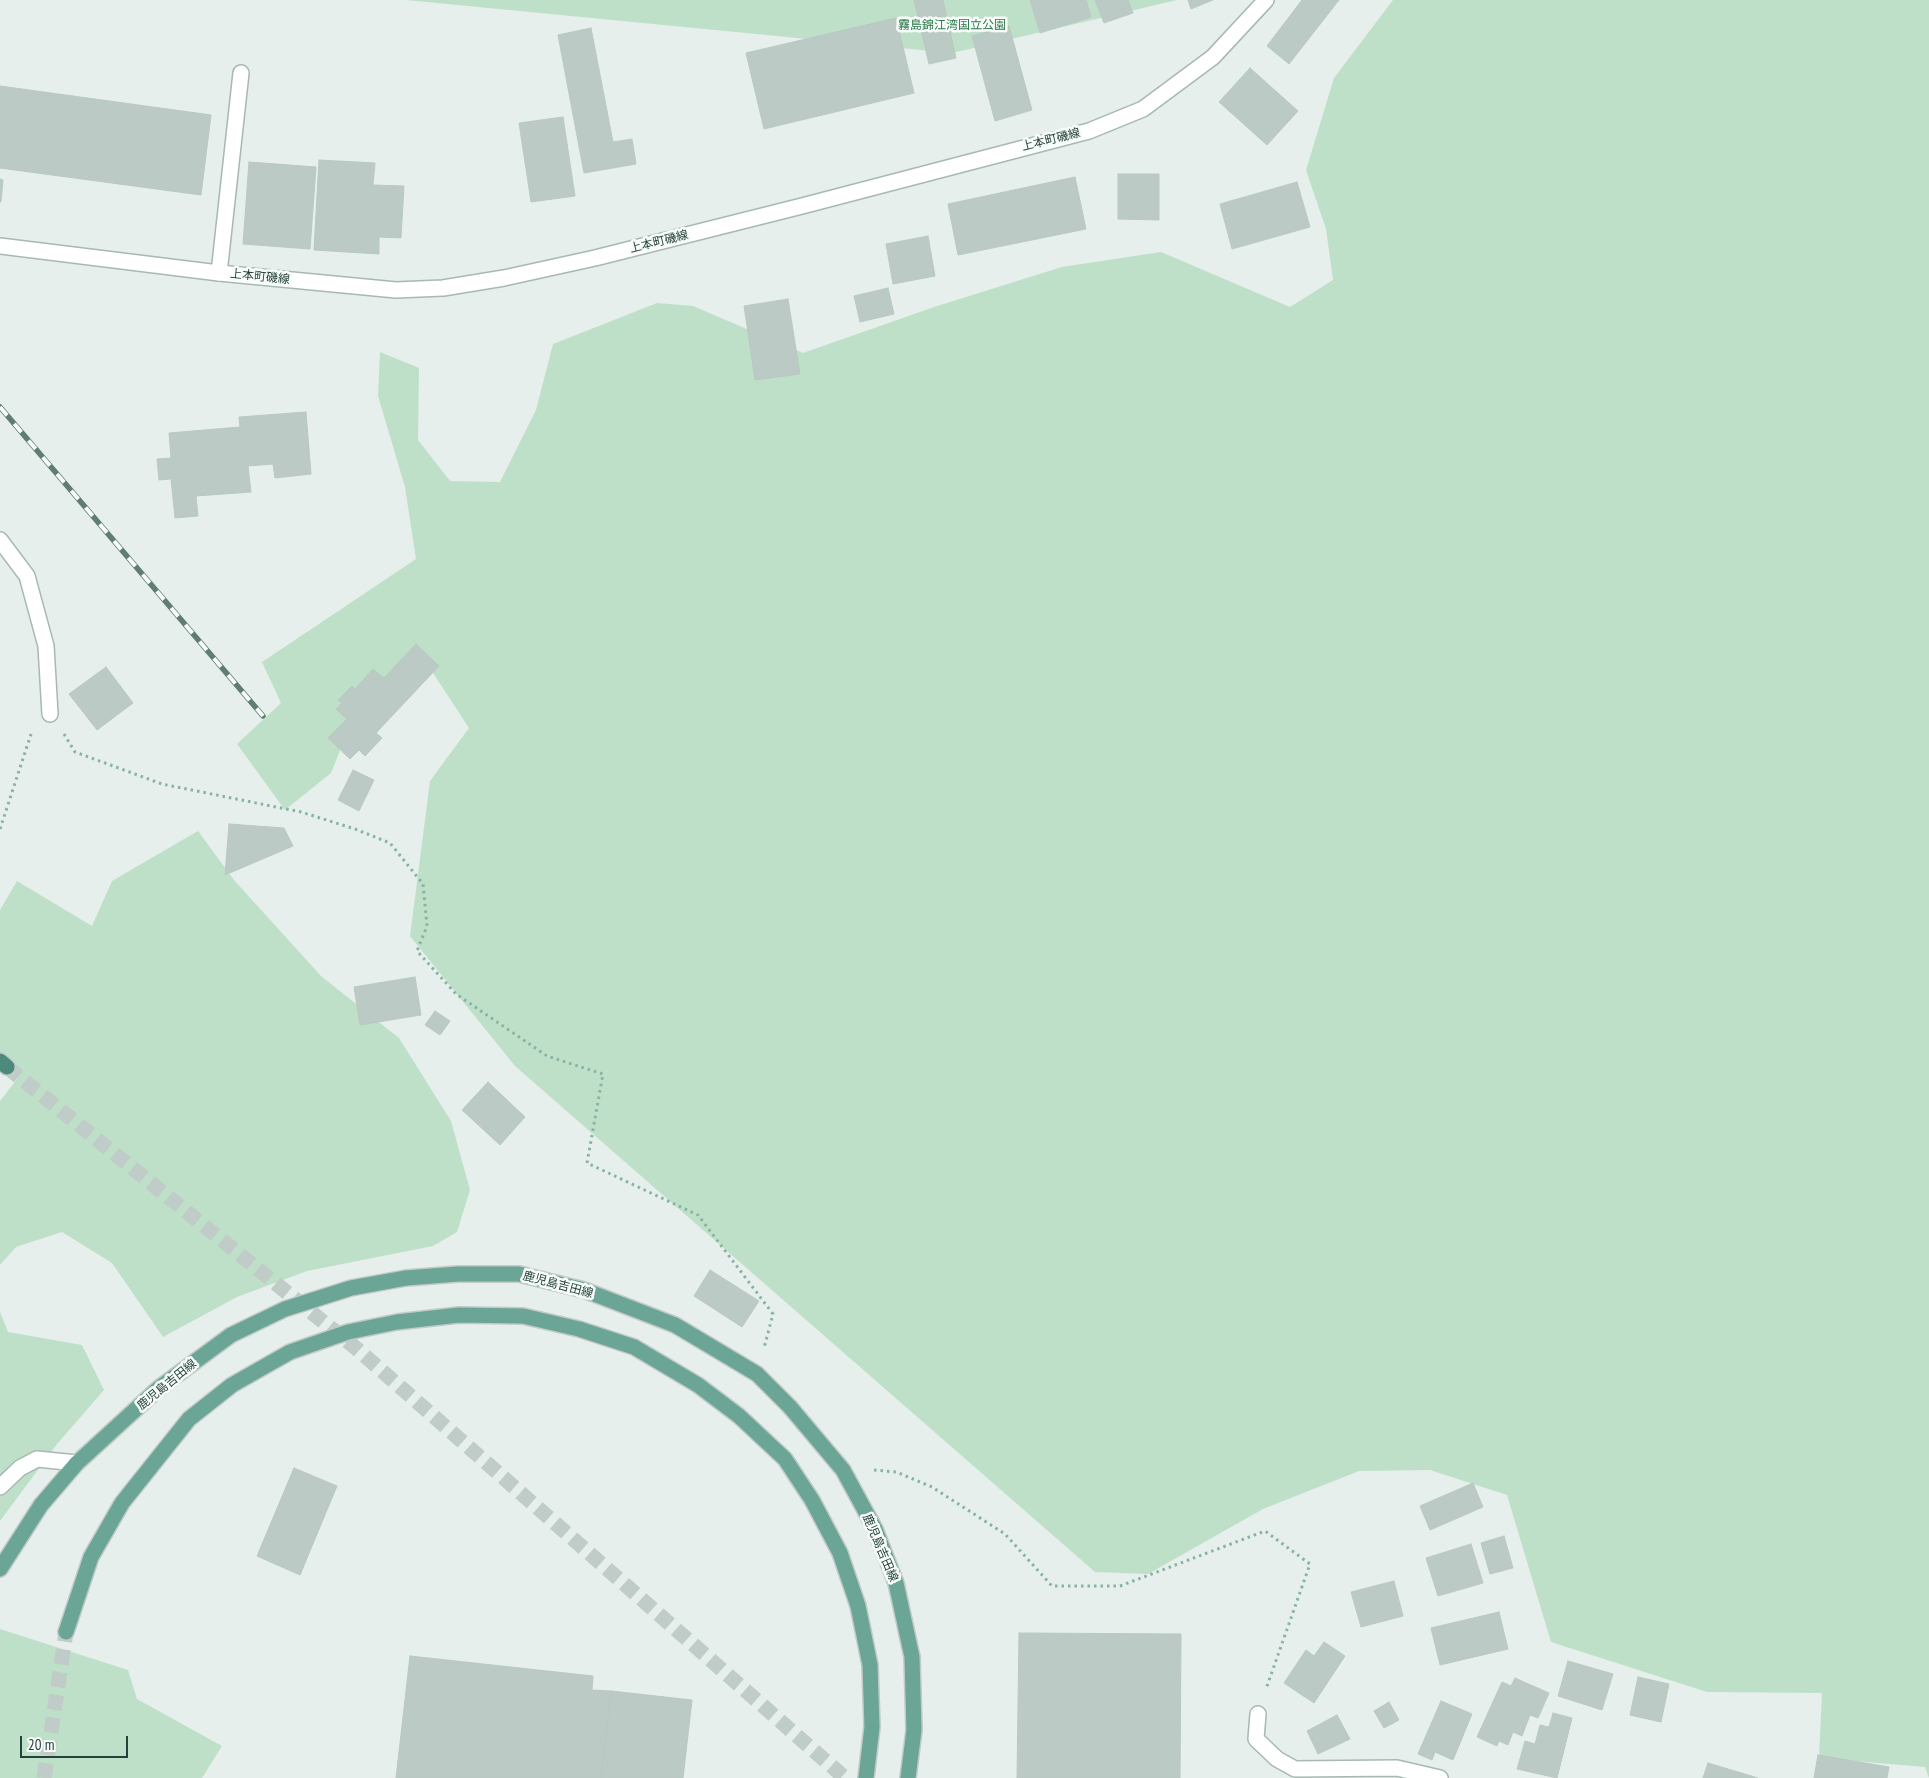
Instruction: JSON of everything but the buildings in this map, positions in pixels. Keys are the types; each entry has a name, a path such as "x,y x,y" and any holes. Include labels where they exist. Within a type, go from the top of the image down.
{"main road":[{"name":"鹿児島吉田線","path":"0,1569 40,1505 77,1463 167,1382 231,1336 285,1309 351,1288 406,1278 458,1274 519,1274 584,1290 675,1325 757,1374 790,1406 843,1470 875,1529 896,1583 912,1657 914,1730 908,1778"},
{"path":"66,1632 91,1557 122,1503 189,1419 232,1385 290,1352 348,1332 397,1322 458,1315 523,1316 578,1329 634,1347 704,1390 739,1416 785,1459 812,1500 840,1553 858,1606 870,1665 872,1727 866,1778"}],"street":[{"name":"上本町磯線","path":"0,246 219,273 396,290 443,288 504,278 595,258 802,206 1089,131 1143,109 1213,57 1266,0"},
{"path":"219,273 241,73"},
{"path":"0,540 27,576 46,646 50,714"},
{"path":"0,1487 20,1468 37,1459 77,1463"},
{"path":"1258,1714 1256,1739 1277,1759 1295,1769 1397,1768 1440,1778"}],"path":[{"path":"0,829 33,725 50,714 75,752 162,784 301,812 355,829 390,843 424,884 427,926 417,951 456,994 547,1056 603,1074 587,1163 698,1215 773,1314 764,1349"},
{"path":"871,1470 896,1472 932,1487 1005,1534 1052,1586 1120,1586 1265,1531 1310,1564 1258,1714"}],"green space":[{"name":"霧島錦江湾国立公園","path":"406,0 1177,0 952,53"},
{"path":"1393,0 1929,0 1929,1778 1925,1767 1819,1758 1822,1693 1707,1692 1551,1642 1507,1495 1430,1470 1359,1471 1263,1509 1148,1574 1095,1572 515,1066 410,936 430,781 469,728 420,653 349,728 331,773 285,810 237,744 281,703 262,662 416,559 405,487 378,396 380,352 419,368 418,440 450,481 500,482 536,410 553,344 657,303 693,306 803,353 934,307 1062,267 1161,252 1290,307 1333,280 1326,229 1306,170 1334,78"},
{"path":"198,831 234,880 321,976 399,1038 451,1121 470,1190 457,1232 433,1246 307,1271 237,1297 163,1337 112,1263 62,1232 16,1247 0,1265 0,1101 17,1079 0,1061 0,910 17,881 92,926 112,881"},
{"path":"0,1312 8,1332 82,1345 104,1390 57,1444 0,1521"},
{"path":"0,1629 128,1670 137,1699 222,1746 202,1778 0,1778"}],"tunnel":[{"path":"7,1067 357,1349 845,1778"},
{"path":"44,1778 66,1632"}],"railway":[{"path":"0,407 263,716"}]}
